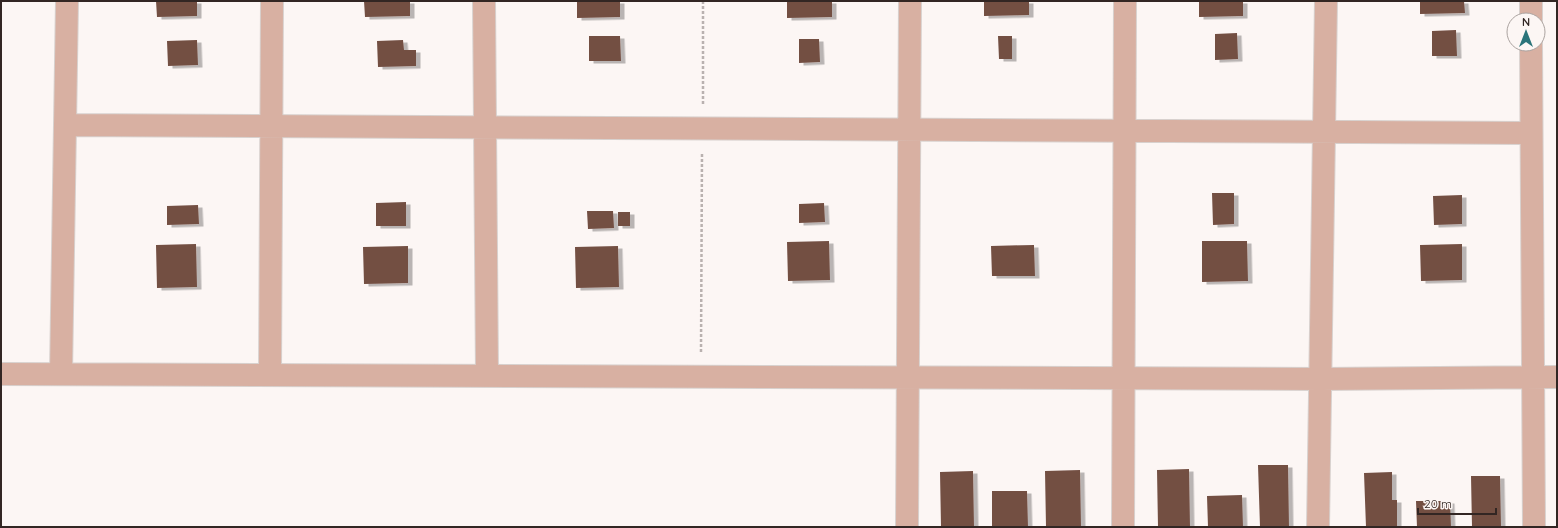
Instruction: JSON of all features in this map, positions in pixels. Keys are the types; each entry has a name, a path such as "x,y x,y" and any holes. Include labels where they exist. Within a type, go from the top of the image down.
{"street":[{"path":"61,374 67,1"},
{"path":"270,374 272,1"},
{"path":"484,1 487,375"},
{"path":"907,527 910,1"},
{"path":"1123,527 1125,1"},
{"path":"1318,527 1326,1"},
{"path":"1531,1 1531,12"},
{"path":"1531,52 1530,133 1534,527"},
{"path":"65,125 1530,133"},
{"path":"1,374 1320,379 1533,376 1557,377"}],"path":[{"path":"701,376 703,1"}],"building":[{"path":"156,1 197,1 197,16 157,17"},
{"path":"364,1 410,1 410,16 365,17"},
{"path":"577,1 620,1 620,17 577,18"},
{"path":"787,1 832,1 832,17 787,18"},
{"path":"984,1 1029,1 1029,15 984,16"},
{"path":"1199,1 1243,1 1243,16 1199,17"},
{"path":"1420,1 1464,1 1465,13 1420,14"},
{"path":"1456,30 1457,56 1432,56 1432,31"},
{"path":"1237,33 1238,59 1215,60 1215,34"},
{"path":"589,36 620,36 621,61 589,61"},
{"path":"998,36 1012,36 1012,59 999,59"},
{"path":"799,39 819,39 820,62 799,63"},
{"path":"197,40 198,65 168,66 167,41"},
{"path":"403,40 404,50 416,50 416,66 378,67 377,41"},
{"path":"1212,193 1234,193 1234,224 1213,225"},
{"path":"1462,195 1462,224 1434,225 1433,196"},
{"path":"406,202 406,226 376,226 376,203"},
{"path":"824,203 825,222 799,223 799,204"},
{"path":"198,205 199,224 167,225 167,206"},
{"path":"587,211 613,211 614,228 588,229"},
{"path":"618,212 630,212 630,226 618,226"},
{"path":"829,241 830,280 788,281 787,242"},
{"path":"1202,241 1247,241 1248,281 1202,282"},
{"path":"196,244 197,287 157,288 156,245"},
{"path":"1462,244 1462,280 1421,281 1420,245"},
{"path":"1034,245 1035,276 992,276 991,246"},
{"path":"408,246 408,283 364,284 363,247"},
{"path":"618,246 619,287 576,288 575,247"},
{"path":"1258,465 1288,465 1289,527 1260,527"},
{"path":"1189,469 1190,527 1158,527 1157,470"},
{"path":"1080,470 1081,527 1046,527 1045,471"},
{"path":"973,471 974,527 941,527 940,472"},
{"path":"1392,472 1392,500 1397,500 1397,527 1366,527 1364,473"},
{"path":"1471,476 1500,476 1501,527 1472,527"},
{"path":"992,491 1027,491 1028,527 992,527"},
{"path":"1242,495 1243,527 1208,527 1207,496"},
{"path":"1416,501 1450,501 1451,527 1417,527"}]}
